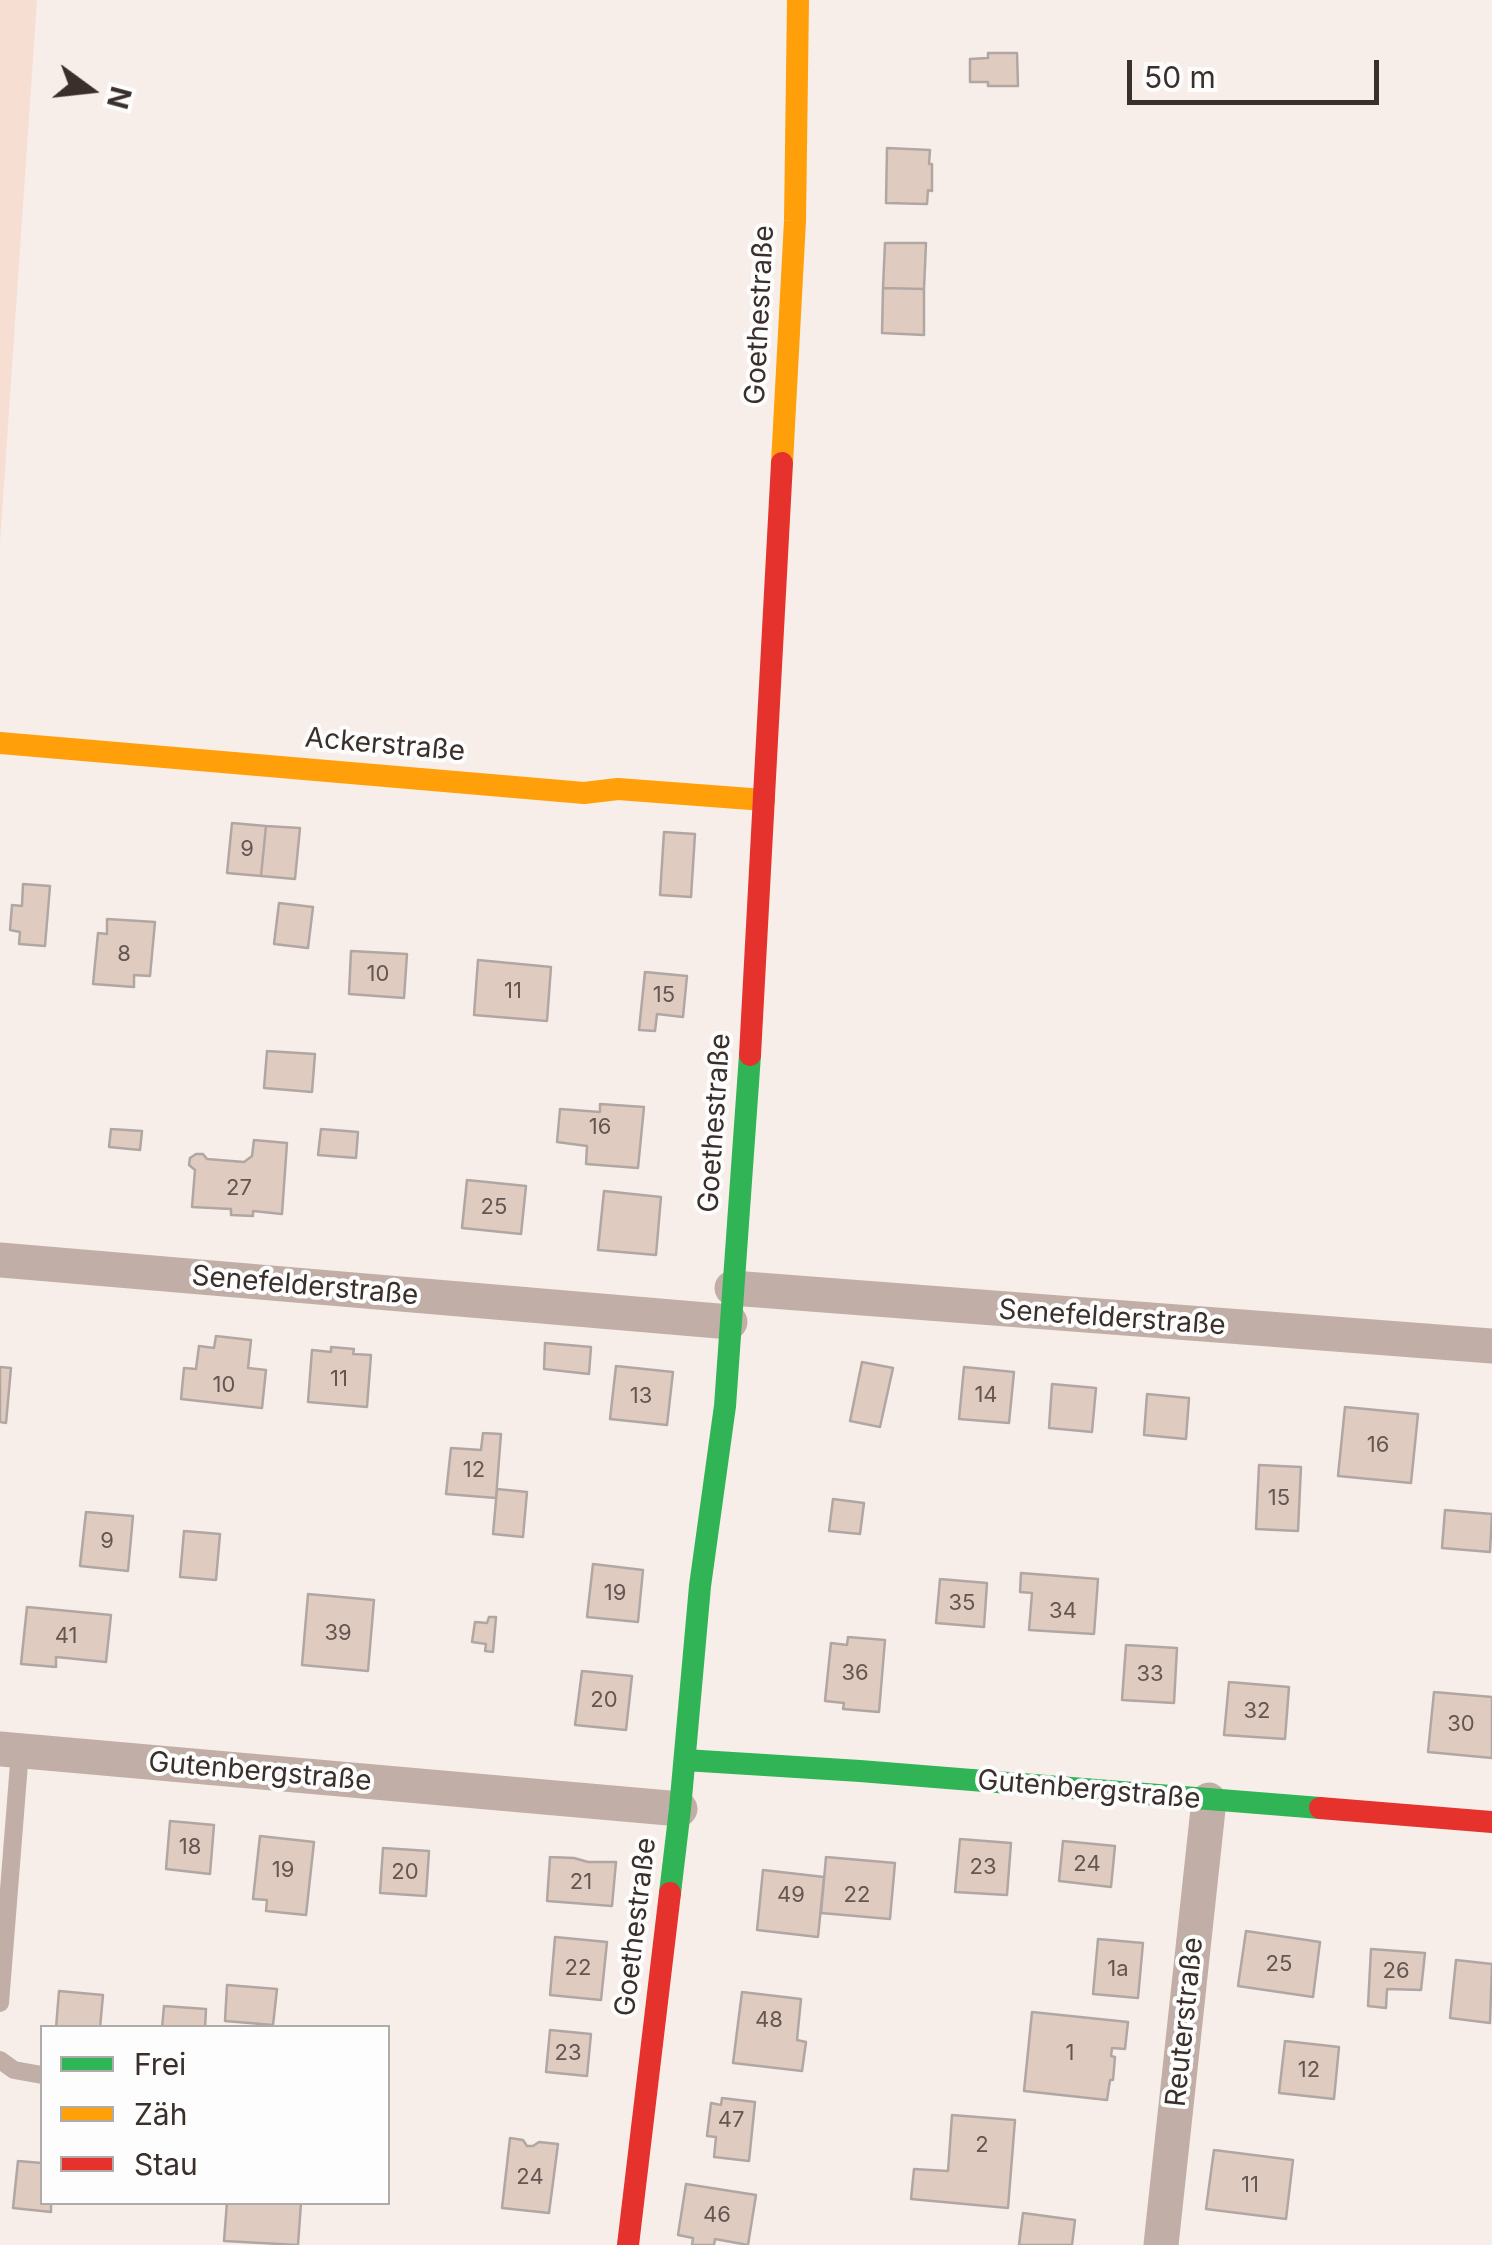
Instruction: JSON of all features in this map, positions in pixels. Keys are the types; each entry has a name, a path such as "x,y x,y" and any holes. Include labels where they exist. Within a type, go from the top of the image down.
{"street":[{"name":"Goethestraße","path":"628,2245 680,1809 700,1586 724,1406 749,1082 795,221 798,0"},
{"name":"Ackerstraße","path":"0,743 584,793 618,788 764,800"},
{"name":"Senefelderstraße","path":"0,1260 1492,1346"},
{"name":"Gutenbergstraße","path":"10,1750 680,1809"},
{"name":"Gutenbergstraße","path":"685,1760 1492,1822"},
{"name":"Reuterstraße","path":"1161,2245 1209,1800"}],"lane":[{"name":"Gutenbergstraße","path":"0,2002 10,1750"},
{"path":"0,2060 14,2070 40,2075"}],"shaded area":[{"path":"0,0 37,0 0,543"}],"building":[{"path":"988,53 1017,53 1018,86 970,82 970,59 988,58"},
{"path":"887,148 930,150 932,191 928,190 927,204 886,203"},
{"path":"885,243 926,243 924,289 883,288"},
{"path":"883,288 924,289 924,335 882,333"},
{"path":"232,823 266,826 261,876 227,873"},
{"path":"266,826 300,828 295,879 261,876"},
{"path":"664,832 695,834 691,897 660,895"},
{"path":"23,884 50,886 45,946 19,944 20,932 10,930 12,905 22,906"},
{"path":"279,903 313,907 308,948 274,944"},
{"path":"107,919 155,922 150,976 134,975 134,987 93,984 98,933 107,934"},
{"path":"351,951 407,954 404,998 349,994"},
{"path":"478,960 551,967 547,1021 474,1015"},
{"path":"645,972 687,976 683,1017 657,1014 655,1031 639,1030"},
{"path":"267,1051 315,1054 312,1092 264,1088"},
{"path":"600,1104 644,1107 638,1168 586,1164 587,1146 557,1142 560,1109 600,1112"},
{"path":"111,1129 142,1131 140,1150 109,1147"},
{"path":"321,1129 358,1132 356,1158 318,1155"},
{"path":"254,1140 287,1143 282,1214 253,1211 253,1216 231,1215 231,1209 192,1207 195,1170 189,1165 190,1158 203,1154 207,1159 244,1162 252,1156"},
{"path":"467,1180 526,1186 521,1234 462,1228"},
{"path":"604,1191 661,1197 656,1255 598,1250"},
{"path":"216,1336 251,1340 248,1368 266,1370 262,1408 181,1399 184,1368 196,1369 199,1346 214,1348"},
{"path":"545,1343 591,1347 589,1374 544,1369"},
{"path":"331,1347 371,1355 367,1407 308,1402 312,1350 331,1352"},
{"path":"862,1362 893,1368 880,1427 850,1421"},
{"path":"616,1366 673,1372 667,1425 610,1419"},
{"path":"0,1367 11,1368 6,1423 0,1422"},
{"path":"964,1367 1014,1372 1009,1423 959,1419"},
{"path":"1052,1384 1096,1388 1092,1432 1049,1428"},
{"path":"1147,1394 1189,1398 1186,1439 1144,1435"},
{"path":"1345,1407 1418,1414 1411,1483 1338,1476"},
{"path":"483,1433 501,1434 496,1498 446,1494 451,1448 481,1450"},
{"path":"1259,1465 1301,1467 1298,1531 1256,1529"},
{"path":"497,1489 527,1492 523,1537 493,1534"},
{"path":"833,1499 864,1503 860,1534 829,1531"},
{"path":"1445,1510 1492,1514 1490,1552 1442,1548"},
{"path":"86,1512 133,1516 128,1571 80,1566"},
{"path":"184,1531 220,1534 216,1580 180,1577"},
{"path":"593,1564 643,1570 638,1622 587,1617"},
{"path":"1021,1573 1098,1579 1094,1634 1029,1630 1032,1593 1020,1592"},
{"path":"940,1579 987,1583 984,1627 936,1623"},
{"path":"308,1594 374,1600 368,1671 302,1665"},
{"path":"27,1607 111,1615 106,1662 56,1657 56,1667 21,1664"},
{"path":"489,1617 496,1617 493,1652 485,1651 486,1644 472,1642 475,1622 487,1623"},
{"path":"848,1637 885,1640 879,1712 843,1709 844,1703 825,1701 831,1643 847,1645"},
{"path":"1126,1645 1177,1648 1174,1703 1122,1700"},
{"path":"582,1671 632,1676 626,1730 575,1725"},
{"path":"1229,1682 1289,1687 1285,1739 1224,1735"},
{"path":"1434,1692 1492,1697 1492,1758 1428,1752"},
{"path":"170,1821 214,1825 210,1874 166,1869"},
{"path":"260,1836 314,1842 306,1915 266,1911 267,1900 253,1899"},
{"path":"960,1839 1011,1843 1007,1895 955,1892"},
{"path":"1063,1841 1115,1846 1111,1887 1059,1881"},
{"path":"383,1848 429,1851 426,1896 380,1893"},
{"path":"550,1857 616,1862 612,1906 547,1901"},
{"path":"826,1857 895,1863 890,1919 821,1913"},
{"path":"763,1870 824,1877 818,1937 757,1930"},
{"path":"1246,1931 1320,1942 1313,1997 1238,1986"},
{"path":"555,1937 607,1942 601,2000 550,1995"},
{"path":"1098,1939 1143,1943 1138,1998 1093,1994"},
{"path":"1371,1949 1425,1953 1421,1990 1387,1989 1386,2008 1368,2006"},
{"path":"1456,1960 1492,1964 1490,2023 1450,2018"},
{"path":"227,1985 277,1989 273,2025 225,2021"},
{"path":"59,1991 103,1995 100,2025 56,2025"},
{"path":"742,1992 801,1999 797,2040 806,2042 802,2071 733,2063"},
{"path":"164,2006 206,2009 205,2025 162,2025"},
{"path":"1032,2012 1128,2022 1125,2049 1112,2048 1113,2080 1107,2100 1024,2091"},
{"path":"550,2030 591,2034 587,2076 546,2072"},
{"path":"1285,2041 1339,2047 1334,2099 1279,2093"},
{"path":"722,2098 755,2102 749,2161 714,2157 716,2137 707,2136 711,2103 721,2105"},
{"path":"952,2115 1015,2120 1008,2208 911,2199 914,2169 948,2171"},
{"path":"510,2138 523,2140 527,2146 539,2142 558,2144 549,2213 502,2208"},
{"path":"1214,2150 1293,2160 1286,2219 1206,2209"},
{"path":"18,2161 40,2163 40,2205 51,2205 51,2212 13,2208"},
{"path":"686,2184 756,2195 748,2245 715,2239 714,2245 692,2245 693,2238 678,2235"},
{"path":"227,2205 301,2205 298,2245 224,2241"},
{"path":"1023,2213 1075,2220 1072,2245 1019,2245"}],"traffic: fast":[{"path":"670,1893 700,1586 725,1406 750,1055"},
{"path":"685,1760 1320,1808"}],"traffic: slow":[{"path":"782,463 795,221 798,0"},
{"path":"0,743 584,793 618,789 764,800"}],"traffic: jam":[{"path":"750,1055 782,463"},
{"path":"1320,1808 1492,1822"},
{"path":"628,2245 670,1893"}]}
